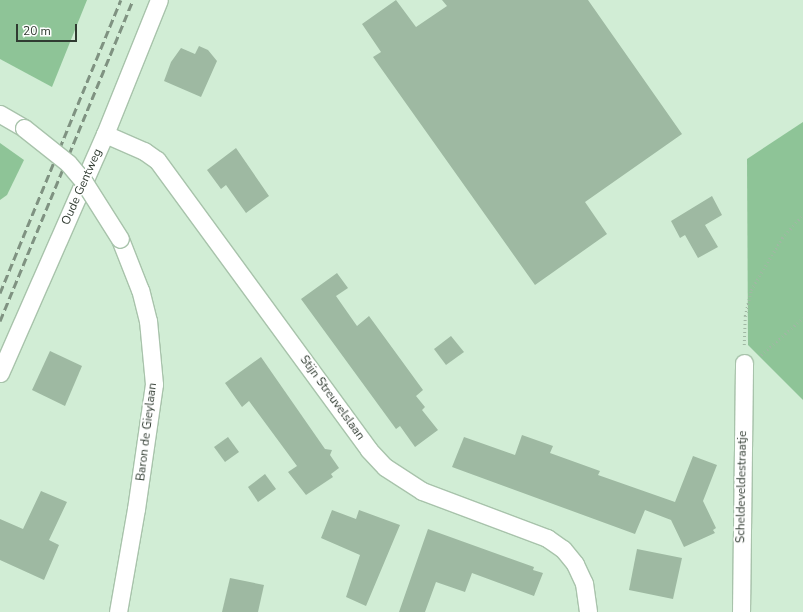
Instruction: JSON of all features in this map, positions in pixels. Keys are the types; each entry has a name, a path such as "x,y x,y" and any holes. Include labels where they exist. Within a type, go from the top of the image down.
{"street":[{"name":"Oude Gentweg","path":"0,373 105,134 159,0"},
{"name":"Baron de Gieylaan","path":"0,114 24,128 49,147 72,168 103,209 120,239 130,261 146,313 154,384 136,509 118,612"},
{"name":"Stijn Streuvelslaan","path":"105,134 144,151 157,160 369,450 385,467 422,491 546,538 563,550 575,564 584,583 588,612"},
{"name":"Scheldeveldestraatje","path":"740,612 744,363"}],"path":[{"path":"803,215 782,238 751,290 745,316 744,363 756,359 803,318"}],"green space":[{"path":"0,0 87,0 52,87 0,59"},
{"path":"803,122 803,400 748,345 747,159"},
{"path":"0,143 24,160 7,195 0,200"}],"building":[{"path":"396,0 416,27 447,6 442,0 588,0 682,134 585,202 607,234 535,285 373,57 381,52 362,24"},
{"path":"199,46 208,50 217,61 201,97 164,81 171,62 181,48 195,54"},
{"path":"236,148 269,196 246,213 226,185 221,189 207,170"},
{"path":"712,196 722,215 705,225 718,247 698,258 685,235 680,238 671,221"},
{"path":"337,273 348,288 336,296 357,326 369,316 423,390 416,396 425,407 422,410 438,430 415,447 400,426 396,429 301,299"},
{"path":"451,336 464,352 446,365 434,349"},
{"path":"50,351 82,366 65,406 32,390"},
{"path":"261,357 325,449 332,450 330,455 339,468 331,474 333,477 306,495 288,472 297,466 249,401 242,407 225,383"},
{"path":"522,435 553,446 550,453 600,471 598,475 675,502 693,456 717,465 703,501 716,528 713,530 715,533 684,547 671,520 645,510 635,534 452,467 464,437 515,455"},
{"path":"228,437 239,452 225,462 214,447"},
{"path":"265,474 276,489 258,502 248,487"},
{"path":"41,491 67,502 49,540 59,545 44,580 0,560 0,519 23,529"},
{"path":"332,510 356,519 359,510 400,525 366,606 346,597 360,555 321,538"},
{"path":"428,529 534,567 533,570 543,573 534,596 472,573 465,592 436,582 425,612 399,612"},
{"path":"637,549 682,558 673,599 629,590"},
{"path":"230,578 264,585 258,612 222,612"}],"railway":[{"path":"0,293 121,0"},
{"path":"0,321 133,0"}]}
